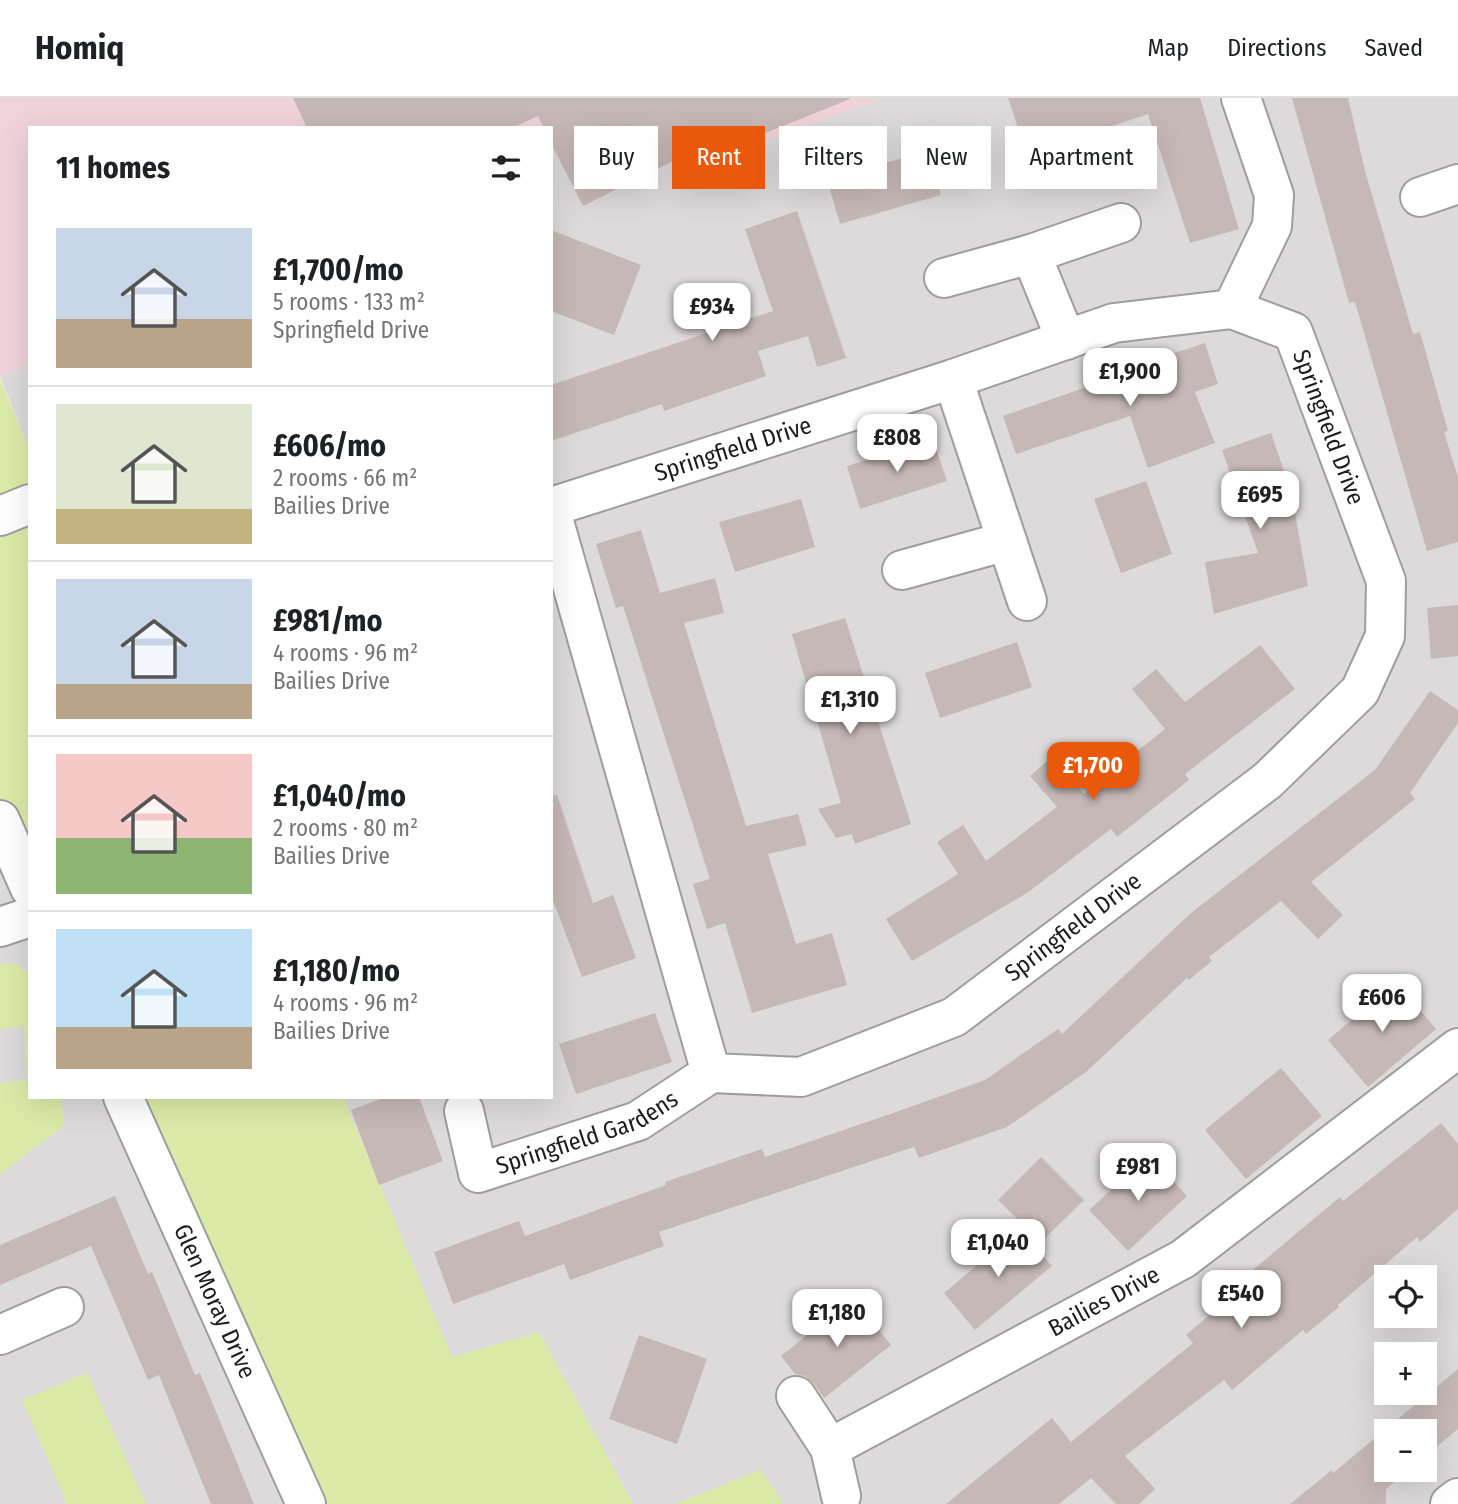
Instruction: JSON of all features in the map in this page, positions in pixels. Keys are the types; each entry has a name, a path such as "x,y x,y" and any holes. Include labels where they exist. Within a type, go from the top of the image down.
{"street":[{"path":"1232,309 1272,226 1274,195 1241,98"},
{"path":"1420,197 1458,184"},
{"path":"944,278 1031,254 1121,223"},
{"path":"1031,254 1066,340"},
{"name":"Springfield Drive","path":"553,508 953,379 1114,323 1232,309 1293,332 1386,581 1385,636 1360,691 1267,781 954,1017 801,1077 711,1073 553,516"},
{"path":"953,379 1027,601"},
{"path":"0,516 28,505"},
{"path":"902,570 1007,541"},
{"path":"0,820 28,883"},
{"path":"0,927 28,918"},
{"name":"Bailies Drive","path":"830,1448 1184,1259 1458,1048"},
{"name":"Springfield Gardens","path":"464,1111 478,1173 638,1121 711,1073"},
{"name":"Glen Moray Drive","path":"124,1099 306,1504"},
{"path":"0,1335 64,1307"},
{"path":"796,1396 830,1448 841,1496"},
{"path":"1450,1504 1458,1498"}],"shaded area":[{"path":"0,98 606,98 545,126 28,126 28,364 0,376"},
{"path":"606,98 647,98 672,161 672,189 765,189 765,141 779,136 779,189 887,189 887,126 806,126 882,98 1458,98 1458,1504 783,1504 761,1471 675,1504 633,1504 539,1332 452,1358 344,1099 553,1099 553,126 545,126"},
{"path":"647,98 882,98 806,126 779,126 779,136 765,141 765,126 672,126 672,161"},
{"path":"28,364 28,446 0,376"},
{"path":"0,820 28,883 28,1099 124,1099 306,1504 0,1504"}],"green space":[{"path":"0,380 28,446 28,883 0,820"},
{"path":"0,964 18,964 28,973 28,1099 61,1099 64,1125 0,1174 0,1083 27,1080 24,1026 0,1029"},
{"path":"124,1099 344,1099 452,1357 539,1332 633,1504 306,1504"},
{"path":"87,1373 146,1504 67,1504 22,1400"},
{"path":"761,1470 783,1504 675,1504"}],"building":[{"path":"293,98 850,98 765,133 765,126 672,126 672,162 658,168 658,126 574,126 574,188 553,147 553,126 543,126 538,116 516,126 306,126"},
{"path":"1008,98 1200,98 1239,229 1190,243 1157,142 1157,126 1152,126 1148,114 1113,126 1017,126"},
{"path":"1292,98 1348,98 1365,171 1413,334 1420,332 1448,431 1444,432 1458,477 1458,542 1427,551 1355,302 1349,303"},
{"path":"901,158 901,189 939,189 941,195 840,224 830,189 887,189 887,162"},
{"path":"574,189 617,189 583,206"},
{"path":"797,211 846,358 817,367 808,336 758,351 766,376 664,411 662,404 553,440 553,384 773,311 745,229"},
{"path":"553,231 641,265 614,335 553,312"},
{"path":"1205,343 1218,384 1195,392 1215,443 1148,468 1130,416 1016,454 1003,416 1133,371 1132,367"},
{"path":"1271,433 1291,491 1308,586 1214,614 1205,562 1258,553 1222,450"},
{"path":"933,440 947,481 860,509 847,466"},
{"path":"1146,481 1172,554 1121,573 1094,499"},
{"path":"801,499 815,547 735,572 719,522"},
{"path":"641,530 660,593 715,578 724,613 684,623 746,826 798,814 807,845 768,854 796,944 832,933 847,985 752,1013 725,923 707,929 693,884 710,879 623,606 616,608 596,544"},
{"path":"1458,605 1458,656 1431,659 1427,608"},
{"path":"845,618 911,824 855,844 852,834 836,838 818,809 841,803 792,634"},
{"path":"1017,642 1032,687 940,718 925,673"},
{"path":"1260,645 1295,689 1185,774 1189,780 1117,837 1111,829 1027,893 912,961 886,919 958,874 937,842 963,825 986,861 1057,807 1030,776 1052,757 1084,794 1165,729 1132,689 1156,669 1185,702"},
{"path":"1430,691 1458,710 1458,723 1410,793 1415,799 1311,882 1343,915 1318,939 1281,901 1209,957 1212,961 1189,980 1187,978 1086,1072 1007,1127 919,1158 914,1147 659,1232 664,1246 570,1280 564,1264 453,1304 434,1252 519,1221 525,1236 666,1185 665,1182 762,1149 765,1157 899,1111 985,1080 1058,1029 1062,1034 1191,913 1375,770"},
{"path":"557,795 593,903 613,895 636,958 582,977 553,900 553,796"},
{"path":"1396,982 1436,1029 1368,1087 1328,1040"},
{"path":"655,1013 672,1062 576,1094 559,1044"},
{"path":"1281,1068 1322,1116 1246,1179 1205,1130"},
{"path":"381,1099 420,1099 443,1161 379,1185 351,1110"},
{"path":"1441,1123 1458,1144 1458,1209 1420,1242 1417,1237 1384,1265 1374,1265 1374,1274 1338,1305 1339,1307 1306,1334 1303,1330 1232,1390 1224,1380 1125,1456 1155,1489 1139,1504 1116,1504 1091,1478 1059,1504 946,1504 1052,1418 1071,1442 1193,1343 1186,1335 1258,1274 1254,1269 1340,1197 1343,1201"},
{"path":"1149,1155 1187,1196 1128,1251 1089,1210"},
{"path":"1041,1157 1084,1200 1041,1242 998,1200"},
{"path":"115,1196 148,1274 152,1272 195,1375 200,1373 254,1504 211,1504 159,1375 148,1380 91,1246 0,1285 0,1245"},
{"path":"1020,1229 1052,1266 975,1330 944,1293"},
{"path":"853,1298 891,1345 824,1398 805,1376 795,1374 781,1356"},
{"path":"639,1335 707,1359 677,1444 609,1419"},
{"path":"1458,1369 1458,1429 1437,1446 1437,1419 1398,1419 1415,1405 1437,1405 1437,1386"},
{"path":"1374,1439 1374,1482 1394,1482 1386,1489 1386,1504 1290,1504 1332,1470 1333,1473"}]}
